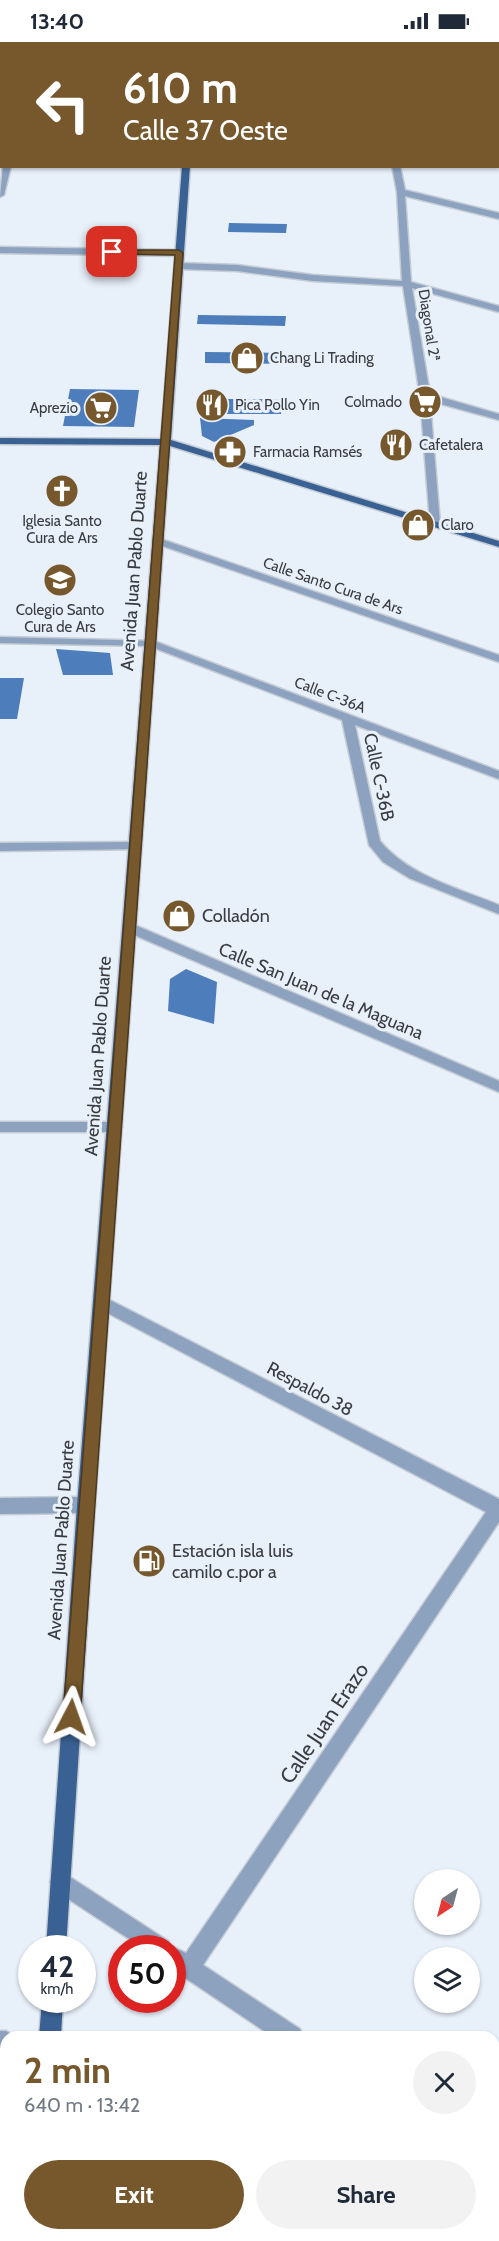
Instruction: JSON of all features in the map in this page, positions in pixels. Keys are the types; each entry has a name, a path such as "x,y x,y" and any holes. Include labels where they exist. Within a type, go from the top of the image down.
{"main road":[{"name":"Avenida Juan Pablo Duarte","path":"57,1935 86,1505 186,168"},
{"path":"0,441 166,442 499,544"},
{"path":"50,2031 52,2013"}],"street":[{"name":"Diagonal 2ª","path":"396,168 401,192 407,284 425,396 435,523"},
{"path":"0,195 2,177"},
{"path":"401,192 499,216"},
{"path":"0,250 179,253"},
{"path":"179,266 237,268 313,278 407,284 499,309"},
{"path":"425,396 499,417"},
{"name":"Calle Santo Cura de Ars","path":"158,541 499,659"},
{"name":"Calle C-36A","path":"0,640 150,643 499,775"},
{"name":"Calle C-36B","path":"348,719 374,842 388,859 414,875 499,910"},
{"path":"0,847 136,846"},
{"name":"Calle San Juan de la Maguana","path":"130,928 499,1087"},
{"path":"0,1127 115,1127"},
{"name":"Respaldo 38","path":"102,1302 499,1509"},
{"path":"0,1506 86,1505"},
{"name":"Calle Juan Erazo","path":"186,1955 499,1509"},
{"path":"60,1882 141,1935"},
{"path":"186,1965 283,2031"}],"building":[{"path":"229,223 287,224 286,233 228,232"},
{"path":"198,315 286,316 285,326 197,324"},
{"name":"Chang Li Trading","path":"205,352 289,353 289,364 205,363"},
{"name":"Aprezio","path":"70,389 139,390 134,427 63,426"},
{"path":"201,399 281,399 281,414 200,414"},
{"path":"200,418 254,420 254,425 214,442 202,436"},
{"path":"56,649 110,653 113,675 63,675"},
{"path":"0,678 24,678 17,719 0,719"},
{"path":"186,969 217,982 214,1024 168,1011 170,979"}],"place":[{"name":"Chang Li Trading","path":"247,358"},
{"name":"Colmado","path":"425,402"},
{"name":"Pica Pollo Yin","path":"212,405"},
{"name":"Aprezio","path":"101,408"},
{"name":"Cafetalera","path":"396,445"},
{"name":"Farmacia Ramsés","path":"230,452"},
{"name":"Iglesia Santo Cura de Ars","path":"62,491"},
{"name":"Claro","path":"418,525"},
{"name":"Colegio Santo Cura de Ars","path":"60,580"},
{"name":"Colladón","path":"179,916"},
{"name":"Estación isla luis camilo c.por a","path":"149,1561"}],"route":[{"path":"71,1717 179,253 112,252"}]}
